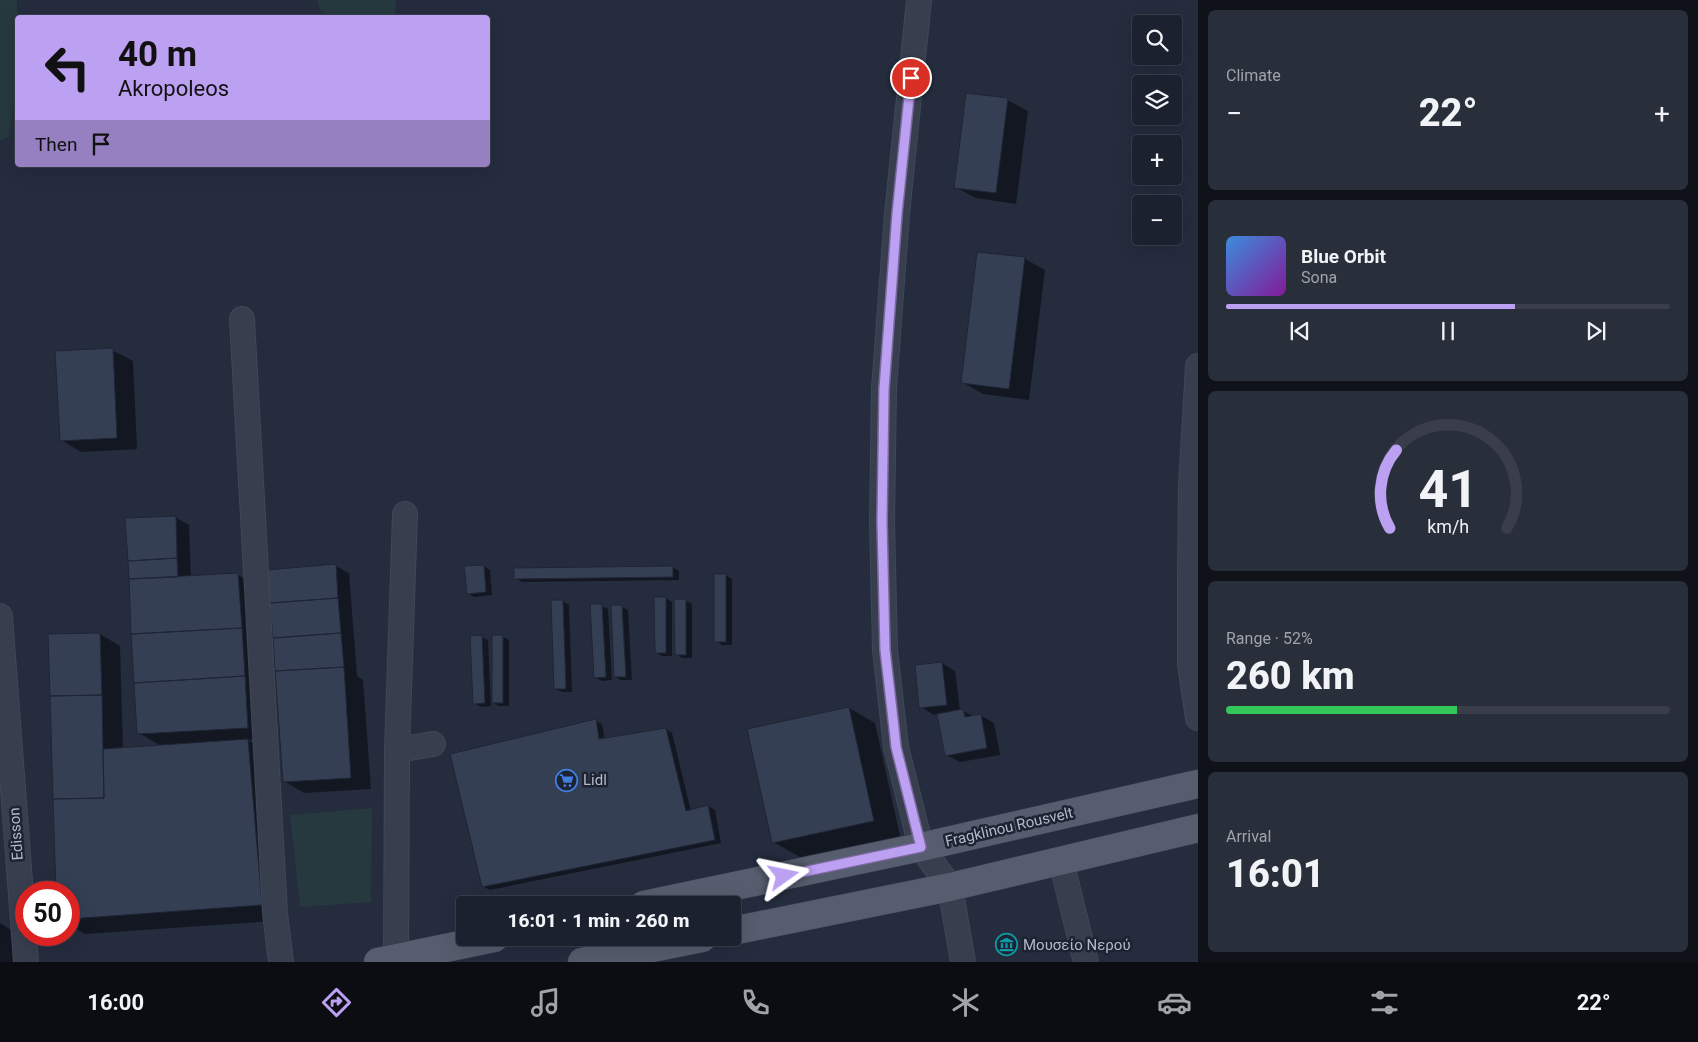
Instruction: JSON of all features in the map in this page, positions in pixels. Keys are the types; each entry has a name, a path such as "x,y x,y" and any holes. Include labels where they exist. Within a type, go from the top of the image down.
{"main road":[{"name":"Fragklinou Rousvelt","path":"687,896 921,847 1198,784"},
{"path":"741,930 950,887 1198,828"},
{"path":"387,960 456,946"},
{"path":"582,962 662,946"}],"street":[{"path":"919,0 897,214 884,389 882,522 885,650 896,747 921,847 950,887 963,962"},
{"path":"242,319 274,903 281,962"},
{"path":"1198,366 1191,486 1190,580 1190,664 1198,718"},
{"path":"387,960 397,750 405,514"},
{"name":"Edisson","path":"0,616 8,826 26,962"},
{"path":"397,750 433,744"},
{"path":"1064,861 1065,877 1086,962"}],"shaded area":[{"path":"0,0 17,0 17,15 15,15 15,95 9,137 0,141"},
{"path":"317,0 396,0 395,15 332,15 321,13"},
{"path":"372,808 371,902 300,907 290,815"}],"building":[{"path":"966,93 1008,98 996,193 954,188"},
{"path":"977,252 1025,257 1009,389 961,383"},
{"path":"113,348 117,438 60,441 55,351"},
{"path":"176,516 177,558 128,561 125,518"},
{"path":"177,558 178,577 129,579 128,561"},
{"path":"336,564 338,598 270,603 267,570"},
{"path":"484,565 486,592 467,594 464,566"},
{"path":"673,566 673,577 514,579 514,568"},
{"path":"238,573 242,628 131,634 129,579"},
{"path":"714,574 726,574 726,642 714,642"},
{"path":"654,597 666,597 666,653 655,653"},
{"path":"338,598 341,633 273,638 270,603"},
{"path":"674,599 686,599 686,655 675,655"},
{"path":"551,600 563,600 566,689 554,689"},
{"path":"590,604 602,604 606,677 594,678"},
{"path":"611,605 622,605 626,677 614,677"},
{"path":"242,628 245,676 134,683 131,634"},
{"path":"100,633 102,695 50,696 48,634"},
{"path":"341,633 344,667 275,671 273,638"},
{"path":"482,635 485,703 473,704 470,636"},
{"path":"492,635 503,635 503,703 492,703"},
{"path":"942,662 947,705 919,708 915,665"},
{"path":"344,667 351,778 283,782 275,671"},
{"path":"245,676 248,728 137,734 134,683"},
{"path":"102,695 104,798 53,799 50,696"},
{"path":"849,707 874,821 772,843 747,729"},
{"path":"963,709 965,717 981,714 987,748 945,756 937,714"},
{"name":"Lidl","path":"596,719 599,739 666,728 686,811 708,805 715,840 482,887 450,754"},
{"path":"248,739 262,905 80,918 80,881 56,881 53,799 104,798 103,749"}],"place":[{"name":"Lidl","path":"567,780"},
{"name":"Μουσείο Νερού","path":"1007,945"}],"route":[{"path":"784,876 921,847 896,747 885,650 882,522 884,389 897,214 911,78"}]}
